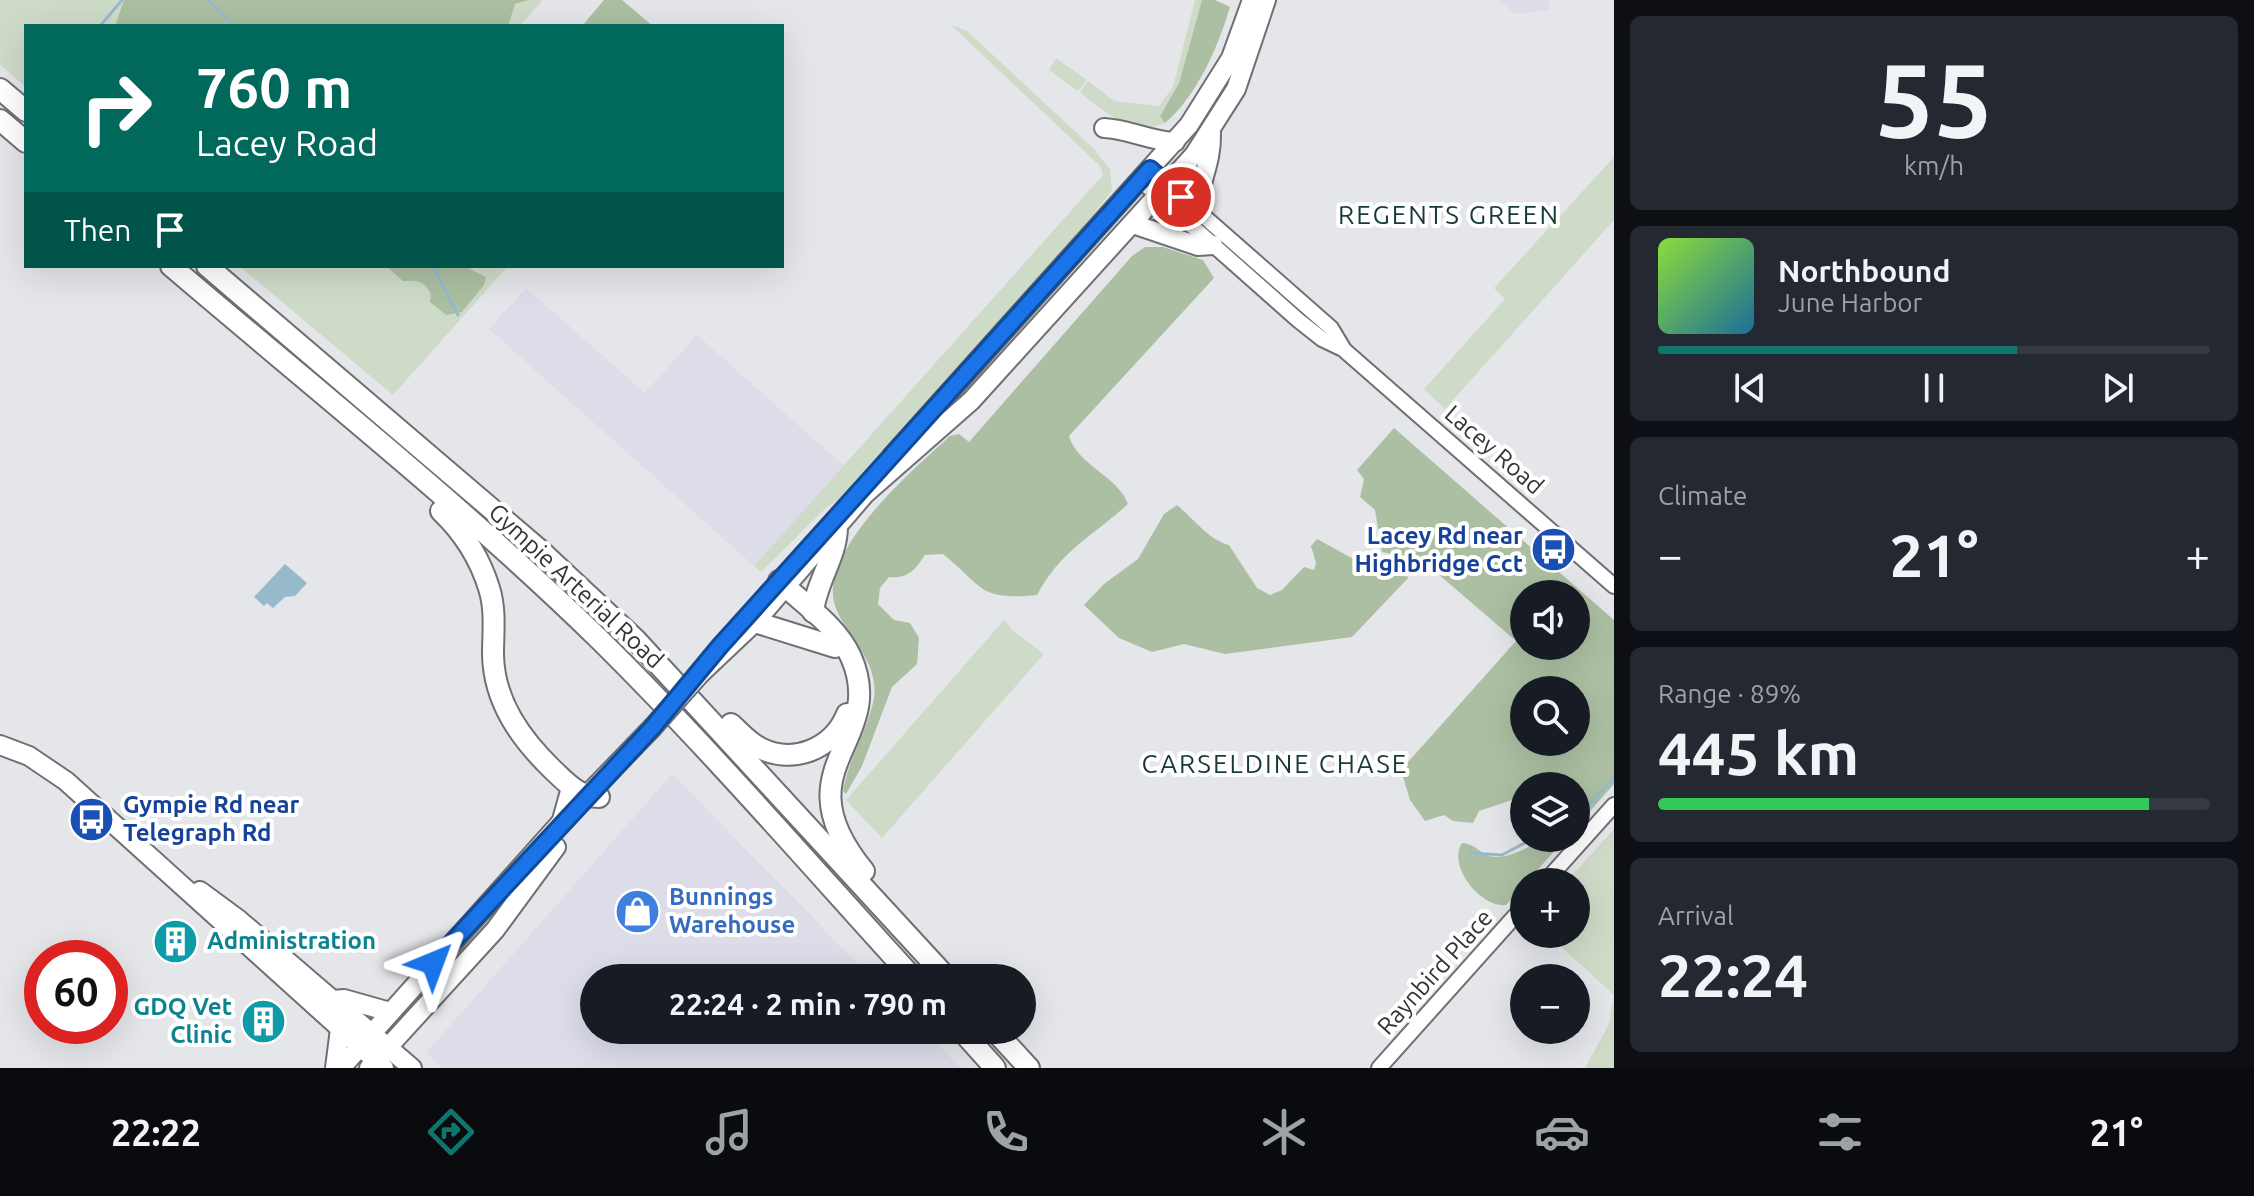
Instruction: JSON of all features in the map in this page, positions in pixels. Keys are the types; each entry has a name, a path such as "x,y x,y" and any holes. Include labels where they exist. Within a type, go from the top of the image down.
{"highway":[{"path":"0,89 24,109"},
{"path":"0,120 24,140"},
{"name":"Gympie Arterial Road","path":"173,268 543,586 647,687 900,964"},
{"name":"Gympie Arterial Road","path":"209,268 542,552 635,639 934,964"},
{"path":"421,480 430,502 470,547 485,577 493,603 496,678 511,721 538,756 586,794 563,820"},
{"path":"813,612 817,587 837,539 837,527"},
{"path":"779,588 813,612 844,644 859,688 857,717 831,776 832,816 849,851 893,904 901,928"},
{"path":"700,708 724,716 749,741 772,753 794,755 818,748 838,731 849,709 848,676 835,647 779,588"},
{"path":"755,622 835,647"},
{"path":"974,1044 995,1068"},
{"path":"1007,1044 1029,1068"}],"main road":[{"path":"379,1061 495,930 545,861 586,794 630,762 652,728 779,588 878,481 971,401 1133,224 1211,133 1241,79 1259,2"},
{"path":"700,674 755,622 779,588 1175,142 1222,75 1259,2"},
{"path":"1104,128 1175,142"},
{"path":"1198,212 1199,193 1212,158 1211,133"},
{"path":"1133,224 1198,246 1213,245"},
{"path":"0,745 29,756 56,773 180,880 245,946 340,1029 366,1040"},
{"path":"338,1068 563,820"},
{"path":"180,880 220,904 332,1000 366,1040 379,1061 409,1066 415,1018"},
{"path":"332,1000 344,999 390,1012"},
{"path":"338,1068 340,1029"}],"street":[{"name":"Lacey Road","path":"1145,175 1213,245 1322,339 1343,349 1614,586"},
{"name":"Lacey Road","path":"1162,190 1198,212 1331,328 1343,349"},
{"path":"1558,868 1614,805"},
{"name":"Raynbird Place","path":"1379,1068 1510,922"}],"shaded area":[{"path":"1497,0 1548,0 1550,10 1516,14"},
{"path":"526,288 645,393 697,335 844,466 754,566 489,329"},
{"path":"672,774 858,964 580,964 580,1044 937,1044 961,1068 442,1068 426,1053"}],"green space":[{"path":"0,0 543,0 522,24 24,24 24,85 0,65"},
{"path":"124,0 529,0 515,4 509,24 116,24"},
{"path":"604,0 622,0 651,24 584,24"},
{"path":"1195,0 1202,0 1179,83 1160,115 1165,123 1142,127 1120,120 1080,92 1088,81 1114,101 1159,106 1173,87"},
{"path":"1202,0 1215,0 1230,7 1205,70 1187,99 1165,123 1160,116 1179,83"},
{"path":"951,25 967,31 1092,147 1110,169 1112,191 1041,279 848,494 827,507 761,572 754,566 1103,175 1100,166"},
{"path":"1056,58 1087,80 1078,91 1049,70"},
{"path":"1614,157 1614,220 1445,409 1424,389 1505,299 1494,288"},
{"path":"1145,247 1163,247 1203,260 1214,278 1069,436 1081,455 1116,486 1128,504 1056,566 1037,595 1003,596 992,593 975,583 943,554 925,555 910,572 901,577 889,577 880,588 878,604 894,620 910,623 919,638 917,664 892,687 862,766 846,794 843,791 849,767 874,698 868,663 837,611 833,589 839,565 852,540 892,491 950,436 959,434 969,442 1132,256"},
{"path":"241,268 506,268 393,395"},
{"path":"388,268 468,268 486,277 484,285 462,312 446,315 430,302 431,294 426,286 417,281 403,281"},
{"path":"1394,428 1568,580 1510,580 1510,636 1423,561 1382,552 1375,510 1360,497 1364,479 1357,470"},
{"path":"1177,505 1208,534 1229,545 1257,588 1270,595 1282,590 1304,567 1314,570 1316,563 1311,546 1317,539 1370,568 1409,577 1352,637 1225,654 1184,644 1152,652 1119,638 1084,605 1104,584 1138,559 1164,514"},
{"path":"1590,599 1614,620 1614,784 1590,811 1590,772 1510,772 1510,801 1479,811 1473,823 1453,821 1444,815 1425,821 1410,800 1401,770 1510,648 1510,660 1590,660"},
{"path":"1004,620 1014,632 1044,654 882,838 846,800"},
{"path":"1614,829 1614,995 1590,973 1590,964 1580,964 1562,948 1590,948 1590,868 1579,868"},
{"path":"1462,843 1492,857 1553,852 1539,868 1510,868 1510,901 1506,905 1486,900 1477,893 1462,873 1459,862"},
{"path":"1614,995 1614,1068 1585,1068 1609,1024"}],"water":[{"path":"285,564 307,583 295,596 285,597 273,608 267,603 264,606 254,597"}],"waterway":[{"path":"102,24 122,0"},
{"path":"208,0 233,24"},
{"path":"434,268 458,315"},
{"path":"1590,804 1614,777"},
{"path":"1470,853 1502,855 1510,851"}],"place":[{"name":"Lacey Rd near Highbridge Cct","path":"1554,550"},
{"name":"Gympie Rd near Telegraph Rd","path":"92,819"},
{"name":"Bunnings Warehouse","path":"638,911"},
{"name":"Administration","path":"176,941"},
{"name":"GDQ Vet Clinic","path":"263,1021"}],"district":[{"name":"REGENTS GREEN","path":"1449,215"},
{"name":"CARSELDINE CHASE","path":"1275,764"}],"route":[{"path":"433,963 635,742 652,728 700,674 720,646 1150,169 1181,197"}]}
